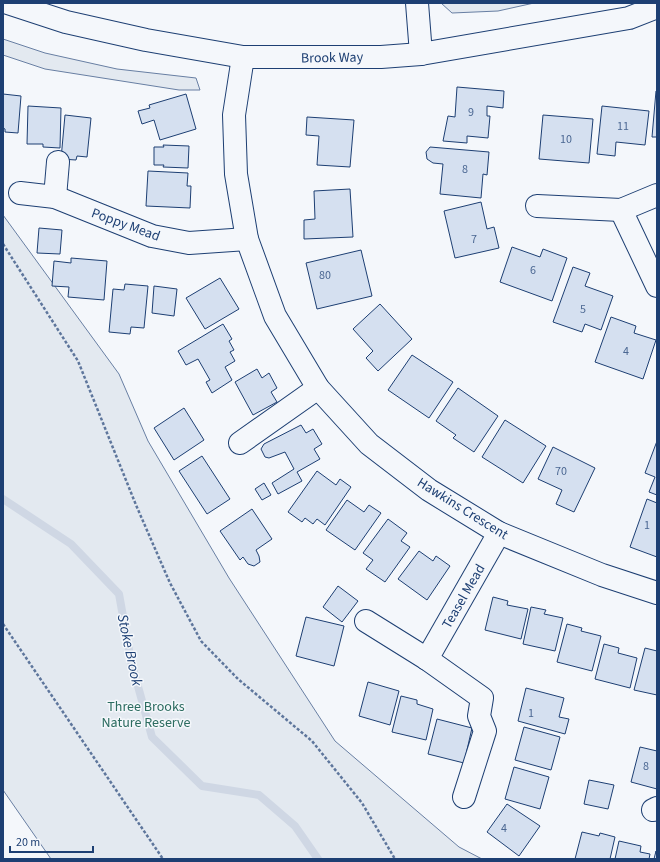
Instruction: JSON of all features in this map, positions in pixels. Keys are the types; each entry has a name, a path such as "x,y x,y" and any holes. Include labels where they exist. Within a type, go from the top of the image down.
{"street":[{"name":"Brook Way","path":"8,3 73,23 146,40 243,57 381,57 421,54 628,18 657,7"},
{"path":"417,3 421,54"},
{"name":"Hawkins Crescent","path":"243,57 234,115 236,174 248,239 275,316 318,388 369,444 429,490 499,533 602,575 657,593"},
{"path":"54,197 58,162"},
{"name":"Poppy Mead","path":"20,193 54,197 152,236 189,243 248,239"},
{"path":"538,206 620,210 657,195"},
{"path":"620,210 657,286"},
{"path":"240,443 318,388"},
{"name":"Teasel Mead","path":"428,659 499,533"},
{"path":"366,621 428,659 482,698 479,716 485,731 464,797"}],"path":[{"path":"3,244 78,361 136,505 170,583 201,641 238,679 312,741 362,803 395,859"},
{"path":"3,624 163,859"}],"green space":[{"path":"441,3 534,3 498,11 452,13"},
{"path":"3,39 45,53 117,69 196,78 200,90 179,90 45,69 3,55"},
{"name":"Three Brooks Nature Reserve","path":"3,215 119,374 148,441 229,578 335,741 459,847 482,859 51,859 3,790"}],"building":[{"path":"457,87 504,91 503,108 487,106 487,116 490,116 488,138 467,136 467,143 443,141 448,116 455,117"},
{"path":"656,91 657,137 652,137"},
{"path":"3,94 21,96 18,133 5,132 5,129 3,128"},
{"path":"186,94 196,129 160,140 154,120 142,124 138,111 150,108 149,105"},
{"path":"28,106 61,108 60,148 43,147 43,144 27,144"},
{"path":"602,106 649,111 645,145 616,142 615,156 597,154"},
{"path":"65,115 91,118 87,157 77,156 76,160 61,159"},
{"path":"543,115 593,119 589,163 539,159"},
{"path":"307,117 354,120 350,167 317,165 319,136 306,135"},
{"path":"163,145 189,146 188,168 163,167 164,165 154,165 154,147 164,147"},
{"path":"430,147 489,152 487,175 483,174 481,198 440,194 443,164 433,163 427,159 426,152"},
{"path":"148,171 188,173 187,186 191,186 190,208 146,206"},
{"path":"350,189 353,237 304,239 304,220 315,219 314,191"},
{"path":"481,202 487,229 494,227 499,248 455,258 444,211"},
{"path":"39,228 62,230 60,254 37,253"},
{"path":"512,247 540,257 543,249 567,258 552,301 500,282"},
{"path":"361,250 372,296 317,309 306,263"},
{"path":"71,258 107,261 104,300 68,297 69,287 52,286 54,261 71,263"},
{"path":"573,267 590,273 585,286 613,296 601,330 585,324 582,332 553,322"},
{"path":"220,278 239,309 205,329 186,298"},
{"path":"125,284 148,286 144,328 131,327 130,334 109,332 113,289 124,290"},
{"path":"154,286 177,289 174,316 152,313"},
{"path":"380,304 412,339 378,371 366,358 373,351 353,329"},
{"path":"611,317 636,326 634,333 656,340 643,379 595,362"},
{"path":"223,324 232,339 229,341 234,350 230,352 235,361 225,367 232,380 212,393 206,382 210,380 198,359 186,365 178,351"},
{"path":"412,355 453,382 429,418 388,390"},
{"path":"257,369 262,378 269,373 277,388 271,392 277,402 253,415 235,382"},
{"path":"458,388 498,416 474,452 453,438 456,435 436,421"},
{"path":"184,408 204,440 174,460 154,428"},
{"path":"505,420 546,446 523,483 482,457"},
{"path":"301,425 306,433 313,429 322,444 314,449 320,459 297,472 302,481 278,494 272,483 294,469 285,452 269,458 265,457 261,449 264,444"},
{"path":"657,441 657,495 649,492 655,477 645,473"},
{"path":"553,447 595,468 574,512 556,504 562,490 538,479"},
{"path":"202,456 230,499 207,514 179,471"},
{"path":"317,471 336,485 340,479 351,487 325,525 317,519 313,524 305,518 302,522 288,512"},
{"path":"264,483 271,495 262,500 255,489"},
{"path":"647,499 657,503 657,557 630,547"},
{"path":"347,500 364,512 369,505 381,513 355,550 326,530"},
{"path":"252,509 272,539 256,550 260,562 254,566 248,564 243,557 240,560 220,531"},
{"path":"388,519 407,533 401,541 410,547 385,582 366,569 373,560 363,553"},
{"path":"419,551 433,561 436,556 450,566 427,600 398,579"},
{"path":"338,586 358,601 342,622 323,607"},
{"path":"493,597 508,601 507,605 528,609 521,639 485,630"},
{"path":"531,607 546,610 544,614 563,618 555,651 523,644"},
{"path":"306,617 344,626 334,666 296,656"},
{"path":"567,624 582,628 581,631 601,636 592,671 557,662"},
{"path":"604,644 619,648 618,653 637,658 630,688 595,679"},
{"path":"645,648 657,651 657,695 634,690"},
{"path":"368,682 399,691 390,725 359,716"},
{"path":"526,688 564,698 559,717 569,719 565,734 518,721"},
{"path":"401,696 417,700 417,704 433,709 426,740 392,732"},
{"path":"437,719 472,728 464,763 428,754"},
{"path":"524,727 560,737 551,770 515,760"},
{"path":"640,747 657,751 657,789 631,782"},
{"path":"514,767 549,777 540,809 505,799"},
{"path":"589,780 614,785 608,809 584,804"},
{"path":"507,804 540,826 519,856 487,832"},
{"path":"582,832 599,836 600,833 615,837 610,859 575,859"},
{"path":"619,841 641,846 640,852 650,854 649,859 615,859"},
{"path":"656,851 657,859 654,859"}],"waterway":[{"name":"Stoke Brook","path":"3,499 71,544 119,594 131,661 152,737 202,786 259,795 295,826 318,859"}]}
